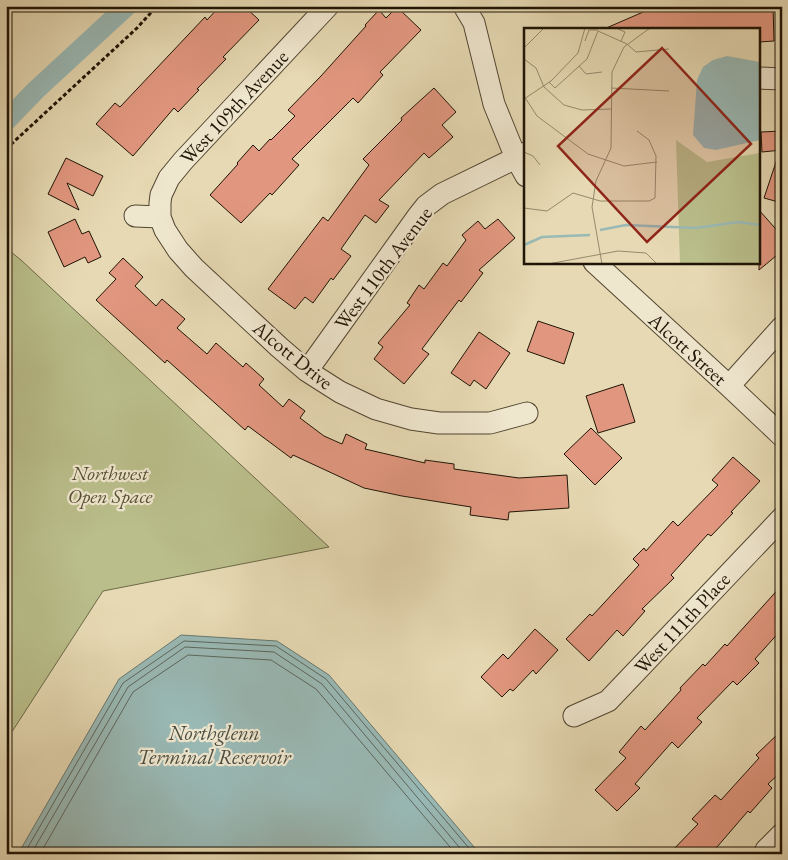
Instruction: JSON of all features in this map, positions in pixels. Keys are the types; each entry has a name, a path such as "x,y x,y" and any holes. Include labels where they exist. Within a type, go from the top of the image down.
{"street":[{"name":"West 109th Avenue","path":"160,217 161,195 169,178 328,6"},
{"path":"464,6 474,23 494,104 522,162"},
{"path":"760,78 782,79"},
{"name":"West 110th Avenue","path":"306,371 426,206 442,194 522,162"},
{"path":"135,216 160,217"},
{"name":"Alcott Drive","path":"160,217 178,250 194,268 306,371 340,392 376,409 411,419 439,423 490,423 527,413"},
{"name":"Alcott Street","path":"596,264 782,436"},
{"path":"729,386 782,327"},
{"name":"West 111th Place","path":"574,716 608,701 782,518"},
{"path":"765,854 766,850 782,834"}],"path":[{"path":"6,149 137,28 157,6"}],"green space":[{"name":"Northwest Open Space","path":"6,248 329,547 103,591 6,741"}],"water":[{"name":"Northglenn Terminal Reservoir","path":"181,635 277,641 329,675 480,854 18,854 119,679"}],"building":[{"path":"220,6 244,6 259,20 223,57 226,59 197,89 199,90 178,112 174,108 133,156 96,124 115,103 120,107 205,17 207,20"},
{"path":"657,6 773,6 774,41 760,42 760,28 606,28"},
{"path":"397,7 421,30 380,72 383,75 358,103 353,98 292,159 299,165 272,195 270,193 241,223 210,195 253,145 259,151 295,116 288,110 321,76 379,10 386,18"},
{"path":"434,88 456,112 442,125 453,137 429,158 424,153 379,200 389,206 376,223 365,215 341,249 351,256 333,280 331,278 313,303 305,297 295,309 268,289 323,217 328,221 369,165 363,159 402,120 401,118"},
{"path":"782,131 782,150 762,152 761,132"},
{"path":"779,153 782,153 782,203 764,198"},
{"path":"66,158 103,176 93,196 67,183 79,210 48,194"},
{"path":"760,211 782,236 782,251 759,270"},
{"path":"75,219 82,234 89,231 101,257 88,263 85,257 64,267 48,232"},
{"path":"498,219 515,238 479,270 483,273 461,302 459,300 422,349 429,354 404,384 374,359 383,347 378,343 410,305 407,303 419,285 424,289 443,263 447,266 466,240 462,235 478,221 485,229"},
{"path":"123,258 143,277 135,286 156,306 162,299 185,319 177,328 207,354 216,343 243,367 246,363 264,379 259,385 283,407 289,399 305,411 300,418 324,436 342,444 346,434 367,444 365,449 425,463 425,460 454,464 454,469 519,478 567,475 569,508 509,512 508,520 470,515 471,507 364,488 293,455 291,458 248,426 245,430 167,360 165,363 96,300 116,279 109,273"},
{"path":"538,321 574,333 564,364 527,351"},
{"path":"479,332 510,353 486,389 474,380 470,386 451,373"},
{"path":"623,384 635,422 598,433 586,396"},
{"path":"591,428 622,458 595,485 564,454"},
{"path":"733,457 760,481 731,512 733,513 711,536 708,534 671,575 674,578 642,609 645,611 623,636 617,630 589,661 566,639 590,614 592,616 639,565 633,559 644,548 646,551 673,521 678,526 718,485 712,480"},
{"path":"782,585 782,629 755,659 759,663 737,685 733,681 697,718 702,722 678,748 672,742 635,784 640,788 617,811 595,790 626,758 619,752 641,726 645,730 703,664 705,666 725,644 727,646"},
{"path":"535,629 558,650 536,674 533,670 513,691 510,689 502,697 481,677 503,654 508,659"},
{"path":"782,730 782,771 768,784 772,788 750,813 748,811 711,854 669,854 698,824 692,819 715,795 721,800 759,758 756,755"}],"waterway":[{"path":"6,121 36,90 127,6"}]}
